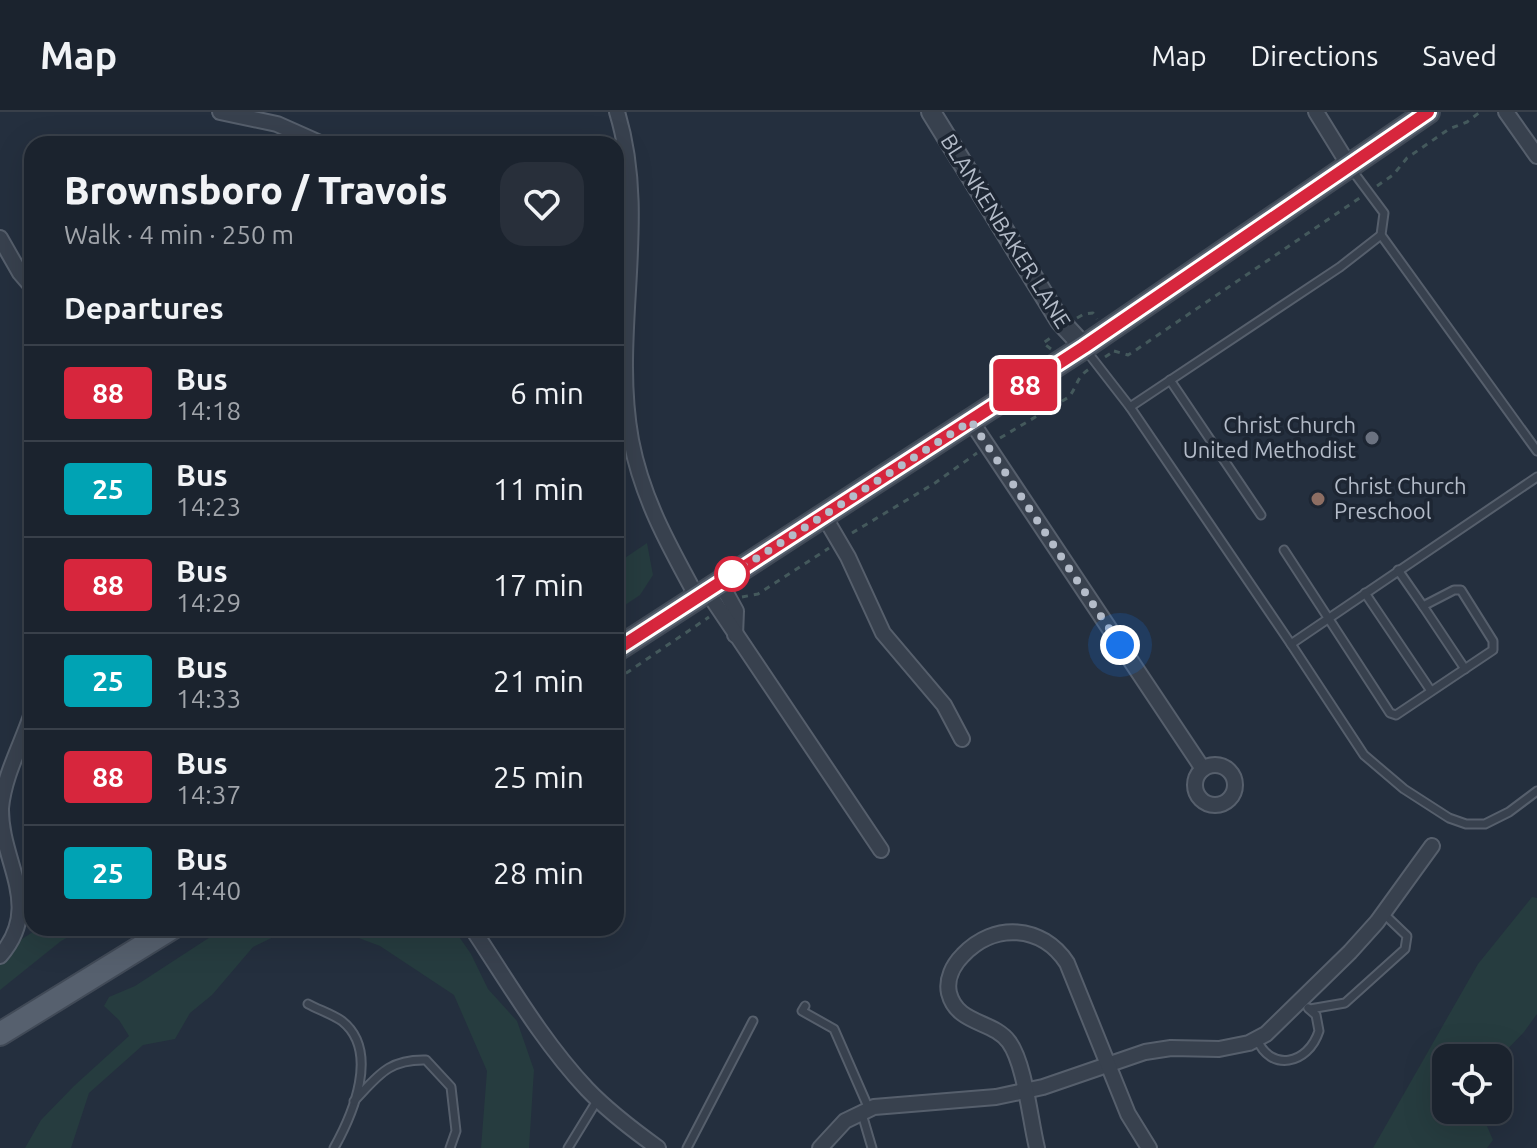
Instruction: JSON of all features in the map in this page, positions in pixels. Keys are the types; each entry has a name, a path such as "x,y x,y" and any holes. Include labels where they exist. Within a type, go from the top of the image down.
{"main road":[{"path":"624,646 715,596 824,516 1084,347 1428,112"},
{"path":"0,1034 159,936"}],"street":[{"path":"220,112 277,124 304,136"},
{"path":"617,112 622,136"},
{"name":"BLANKENBAKER LANE","path":"931,112 1060,321 1084,347"},
{"path":"1316,112 1350,167"},
{"path":"1506,112 1537,156"},
{"path":"624,144 630,171 632,212 624,316"},
{"path":"0,238 24,278"},
{"path":"624,380 640,478 659,527 715,596 735,635 881,850"},
{"path":"971,421 1203,769"},
{"path":"824,516 883,633 944,705 962,739"},
{"path":"24,755 5,788 0,826 2,842 24,907"},
{"path":"820,1148 836,1128 865,1110 1024,1092 1158,1049 1219,1049 1257,1039 1306,1005 1384,913 1432,846"},
{"path":"0,956 24,916"},
{"path":"1037,1148 1017,1057 1010,1043 1000,1034 966,1017 958,1010 948,990 953,968 965,953 982,940 999,933 1016,931 1033,934 1049,942 1062,955 1128,1114 1149,1148"},
{"path":"477,936 562,1059 627,1126 658,1148"}],"lane":[{"path":"1350,167 1384,213 1381,235 1537,451"},
{"path":"1130,407 1340,267 1381,235"},
{"path":"1084,347 1130,407 1364,755 1404,789 1449,818 1466,824 1485,824 1509,812 1537,791"},
{"path":"1170,380 1261,515"},
{"path":"1291,644 1537,477"},
{"path":"1284,550 1390,713 1396,715 1493,650 1493,641 1461,590 1454,590 1423,606"},
{"path":"1398,570 1465,669"},
{"path":"1365,593 1431,691"},
{"path":"1306,1005 1345,1003 1405,949 1407,936 1384,913"},
{"path":"308,1004 343,1022 360,1048 362,1073 349,1117 334,1148"},
{"path":"1257,1039 1266,1051 1282,1059 1296,1060 1305,1055 1319,1031 1316,1015 1306,1005"},
{"path":"805,1006 802,1011 834,1029 865,1110 872,1148"},
{"path":"687,1148 753,1021"},
{"path":"354,1101 388,1067 407,1060 426,1060 451,1087 456,1131 450,1148"},
{"path":"572,1146 598,1099"}],"path":[{"path":"1114,351 1128,355 1133,352 1369,192 1393,175 1407,158 1480,112"},
{"path":"1084,314 1093,313"},
{"path":"624,675 700,626 715,596 738,598 758,594 935,483 987,446 1069,397 1082,374"}],"green space":[{"path":"647,543 653,575 640,595 624,606 624,559"},
{"path":"1532,897 1537,898 1537,1014 1512,1044 1432,1044 1478,964"},
{"path":"27,936 71,936 0,990 0,962"},
{"path":"212,936 276,936 253,947 212,995 190,1013 175,1039 143,1045 89,1093 71,1148 25,1148 41,1120 129,1036 119,1020 104,1006 109,997 135,986"},
{"path":"353,936 459,936 488,989 517,1021 534,1070 529,1148 481,1148 487,1071 454,995 380,946"},
{"path":"1432,1045 1432,1124 1486,1124 1493,1140 1487,1148 1373,1148"}],"bus line":[{"name":"88","path":"624,645 1084,347 1428,112"}],"place":[{"name":"Christ Church United Methodist","path":"1372,438"},
{"name":"Christ Church Preschool","path":"1318,499"}],"route":[{"path":"732,574 971,421 1120,645"}]}
